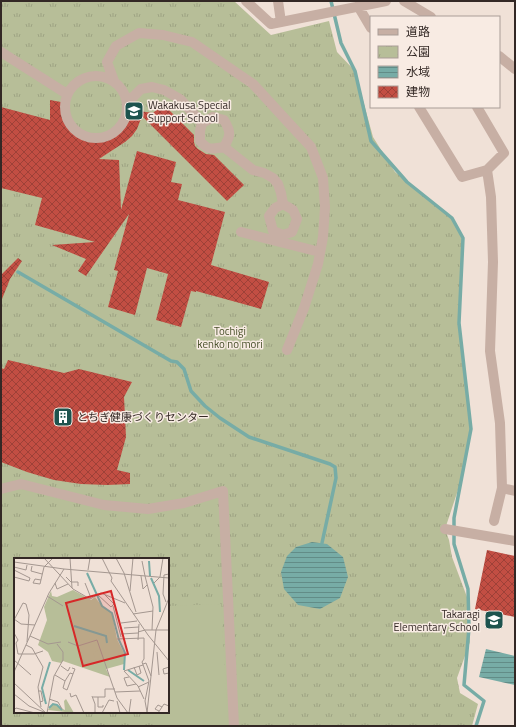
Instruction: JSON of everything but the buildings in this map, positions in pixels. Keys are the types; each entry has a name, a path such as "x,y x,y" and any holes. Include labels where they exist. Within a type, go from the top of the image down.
{"street":[{"path":"246,1 271,24 386,1"},
{"path":"278,1 281,22"},
{"path":"404,1 429,16"},
{"path":"358,6 370,26"},
{"path":"114,81 107,62 116,46 139,33 192,42 253,84 311,147 323,178 323,237 318,264 304,308 287,350"},
{"path":"1,52 67,94"},
{"path":"500,57 515,69"},
{"path":"89,76 107,77 114,81 120,86 127,103 126,115 120,127 110,135 101,138 91,138 78,133 73,129 67,119 64,106 70,88 74,83 89,76"},
{"path":"127,103 141,89 152,87 164,90 180,99 202,123"},
{"path":"420,108 462,177 487,170 504,153 478,108"},
{"path":"224,147 230,137 229,128 224,120 212,117 202,123 200,141 206,148 224,147 253,170 264,173 273,178 278,184 283,204"},
{"path":"487,170 491,197 493,262 490,351 500,423 502,488 494,522"},
{"path":"241,232 320,252"},
{"path":"1,489 22,484 104,506 148,509 184,503 223,491 234,726"},
{"path":"502,488 515,491"},
{"path":"445,529 515,541"}],"green space":[{"name":"Tochigi kenko no mori","path":"1,1 234,1 271,35 329,21 337,52 355,71 373,137 395,172 452,218 463,238 459,323 471,429 464,472 445,529 449,540 452,557 467,597 470,642 457,678 460,693 478,704 472,726 1,726"},
{"path":"221,604 228,726 153,726 152,713 169,713 169,606"}],"water":[{"path":"312,542 327,544 343,557 348,577 340,598 320,609 298,605 284,589 281,572 287,556 296,547"},
{"path":"486,649 515,656 515,685 479,677"}],"waterway":[{"path":"331,1 341,43 355,71 371,141 407,182 452,218 463,238 459,323 471,429 454,518 454,544 468,589 469,628 464,685 484,701 476,726"},
{"path":"18,272 171,361 177,362 184,369 191,391 205,406 249,437 335,467 336,478 322,543"}],"place":[{"name":"Wakakusa Special Support School","path":"134,111"},
{"name":"とちぎ健康づくりセンター","path":"63,417"},
{"name":"Takaragi Elementary School","path":"494,620"}]}
